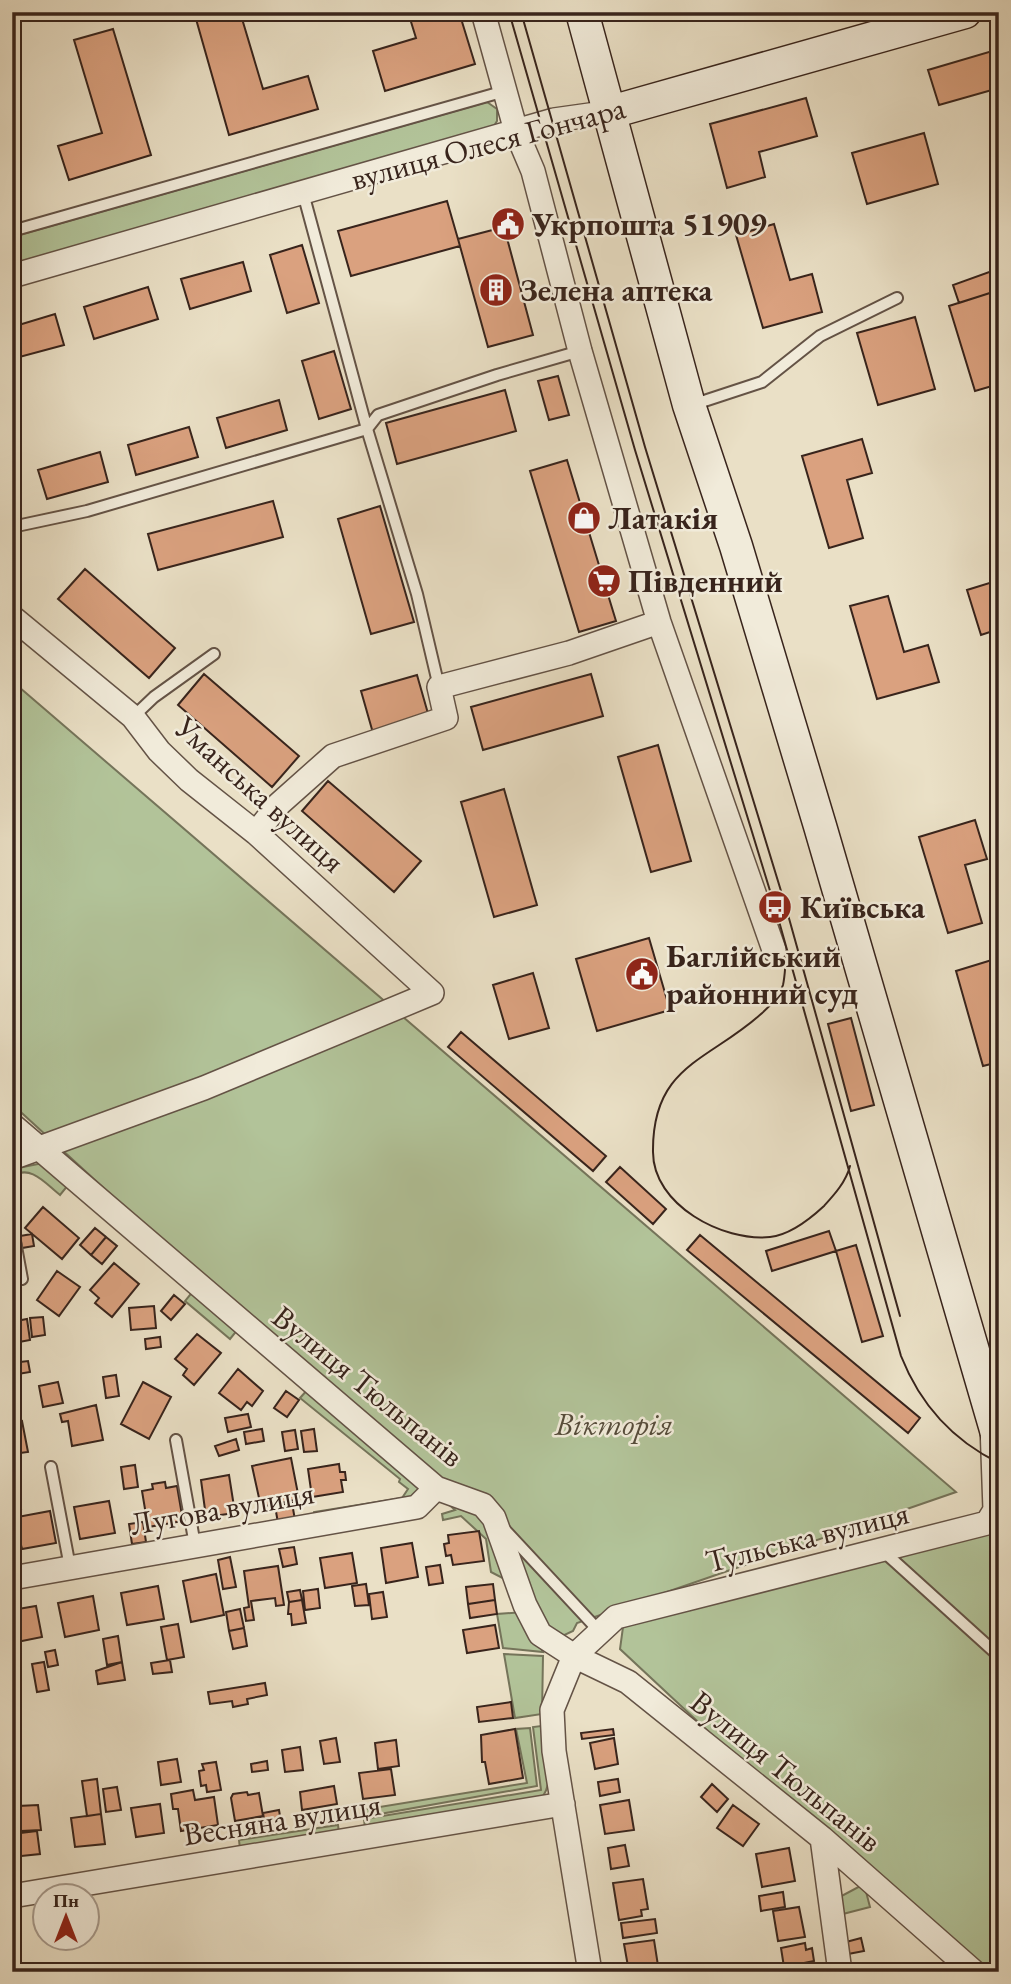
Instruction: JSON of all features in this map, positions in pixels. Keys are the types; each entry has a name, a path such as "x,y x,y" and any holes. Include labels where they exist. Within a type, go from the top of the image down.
{"street":[{"path":"483,12 516,131 533,172 580,351 659,622 774,950"},
{"path":"582,12 689,405 736,546 997,1432"},
{"name":"вулиця Олеся Гончара","path":"12,276 554,120 611,112 886,24 965,12"},
{"name":"Уманська вулиця","path":"12,617 133,717 159,751 189,780 256,833 432,993 204,1088 38,1147"},
{"path":"256,833 279,804 333,756 446,718 439,687 569,653 659,622"},
{"name":"Вулиця Тюльпанів","path":"12,1125 436,1488 483,1505 494,1518 525,1605 540,1634 570,1663 628,1682 822,1838 974,1972"},
{"path":"12,1158 38,1147"},
{"name":"Тульська вулиця","path":"570,1663 616,1616 988,1523 995,1510 997,1432"},
{"name":"Лугова вулиця","path":"12,1578 417,1507 436,1488"},
{"path":"570,1663 552,1710 554,1751 590,1972"},
{"name":"Весняна вулиця","path":"12,1896 563,1804"},
{"path":"822,1838 840,1972"}],"lane":[{"path":"12,231 505,90"},
{"path":"303,192 367,429 417,594 439,687"},
{"path":"689,405 762,382 820,336 897,298"},
{"path":"12,527 87,511 367,429 378,415 497,375 580,351"},
{"path":"133,717 154,697 214,654"},
{"path":"12,1225 22,1279"},
{"path":"176,1440 195,1545"},
{"path":"51,1467 70,1567"},
{"path":"494,1518 600,1632"},
{"path":"883,1551 999,1656"}],"green space":[{"path":"487,102 497,109 494,126 12,266 12,237"},
{"name":"Вікторія","path":"12,681 956,1492 577,1623 573,1631 558,1638 512,1583 491,1572 486,1539 461,1516 443,1520 442,1514 455,1510 12,1104"},
{"path":"43,1163 69,1184 60,1195 31,1174 25,1172 12,1177 13,1169"},
{"path":"194,1290 239,1328 230,1339 185,1301"},
{"path":"309,1388 420,1485 419,1493 408,1502 314,1518 314,1512 402,1498 408,1489 399,1482 400,1479 300,1398"},
{"path":"999,1529 999,1972 984,1972 800,1817 620,1649 623,1627 886,1556"},
{"path":"524,1612 543,1652 503,1648 497,1614"},
{"path":"504,1654 543,1656 542,1714 515,1718"},
{"path":"541,1726 549,1775 545,1793 540,1799 365,1828 364,1819 541,1790 533,1727"},
{"path":"530,1728 537,1786 363,1817 361,1810 527,1783 516,1729"},
{"path":"338,1825 339,1833 240,1849 239,1840"},
{"path":"864,1884 870,1907 839,1915 834,1900"}],"building":[{"path":"194,12 240,12 263,89 308,76 318,109 229,135"},
{"path":"408,12 459,12 475,64 385,91 373,51 416,38"},
{"path":"113,29 151,155 69,180 58,146 102,133 74,40"},
{"path":"999,49 999,88 939,105 928,70"},
{"path":"806,98 817,136 759,152 765,177 727,188 710,124"},
{"path":"924,133 938,184 867,204 852,153"},
{"path":"447,201 460,246 351,276 338,231"},
{"path":"774,224 790,280 812,274 822,312 763,328 736,235"},
{"name":"Зелена аптека","path":"504,227 533,335 488,347 458,239"},
{"path":"302,245 319,303 287,313 270,255"},
{"path":"243,262 251,291 190,309 181,279"},
{"path":"992,271 999,290 959,303 953,285"},
{"path":"148,287 158,319 94,339 84,307"},
{"path":"999,290 999,384 975,391 949,306"},
{"path":"55,314 64,345 12,359 12,327"},
{"path":"915,317 935,389 878,405 857,333"},
{"path":"334,351 351,409 319,419 302,361"},
{"path":"558,376 569,415 549,420 538,381"},
{"path":"505,390 516,431 397,464 386,423"},
{"path":"279,400 287,430 226,448 217,418"},
{"path":"189,427 198,457 136,475 128,445"},
{"path":"862,439 872,473 847,480 863,538 829,548 802,456"},
{"path":"100,452 108,482 47,499 38,470"},
{"path":"567,460 616,621 579,632 530,471"},
{"path":"273,501 283,537 158,570 148,534"},
{"path":"380,506 414,622 371,634 338,519"},
{"path":"85,569 175,648 149,678 58,599"},
{"path":"999,580 999,629 981,635 967,590"},
{"path":"888,596 904,652 928,645 939,682 877,699 850,606"},
{"path":"204,674 299,756 272,787 178,705"},
{"path":"591,674 603,716 483,750 471,707"},
{"path":"417,675 429,717 373,733 361,691"},
{"path":"658,745 691,861 651,872 618,757"},
{"path":"328,781 421,861 394,892 302,811"},
{"path":"504,789 537,905 494,917 461,802"},
{"path":"975,820 987,859 965,865 982,923 948,933 919,837"},
{"path":"649,938 670,1010 597,1031 576,959"},
{"path":"995,959 999,972 999,1062 983,1066 956,971"},
{"path":"533,973 549,1028 509,1039 493,985"},
{"path":"851,1018 874,1105 851,1111 828,1024"},
{"path":"461,1032 606,1156 593,1171 448,1047"},
{"path":"620,1167 666,1209 653,1224 606,1182"},
{"path":"43,1207 79,1238 62,1259 25,1228"},
{"path":"95,1228 106,1237 91,1255 80,1245"},
{"path":"829,1231 836,1251 772,1271 766,1251"},
{"path":"32,1234 34,1246 22,1248 20,1236"},
{"path":"700,1235 920,1418 908,1433 687,1250"},
{"path":"106,1237 117,1246 102,1264 91,1255"},
{"path":"856,1245 883,1336 862,1342 836,1251"},
{"path":"114,1263 139,1284 112,1317 95,1303 99,1298 90,1290"},
{"path":"57,1271 80,1287 59,1316 37,1300"},
{"path":"174,1295 185,1304 171,1320 161,1311"},
{"path":"154,1306 156,1328 131,1330 129,1308"},
{"path":"43,1317 45,1335 32,1337 30,1318"},
{"path":"27,1319 30,1340 19,1342 16,1321"},
{"path":"197,1334 221,1353 194,1385 183,1375 187,1369 175,1359"},
{"path":"160,1337 161,1347 146,1349 145,1339"},
{"path":"28,1361 30,1372 12,1375 12,1363"},
{"path":"238,1369 263,1391 252,1406 247,1402 241,1410 219,1393"},
{"path":"116,1375 119,1396 106,1398 103,1377"},
{"path":"58,1382 63,1403 43,1407 39,1386"},
{"path":"143,1382 171,1397 149,1439 121,1424"},
{"path":"286,1391 299,1400 287,1417 274,1408"},
{"path":"96,1405 103,1440 72,1446 68,1421 62,1422 60,1414"},
{"path":"248,1414 251,1427 228,1432 225,1418"},
{"path":"22,1421 28,1452 12,1454 12,1423"},
{"path":"262,1429 264,1441 246,1444 244,1432"},
{"path":"314,1429 317,1451 304,1452 301,1431"},
{"path":"295,1430 298,1449 285,1451 282,1432"},
{"path":"236,1439 239,1450 219,1456 215,1446"},
{"path":"291,1458 299,1499 261,1507 252,1466"},
{"path":"339,1464 340,1472 345,1472 346,1480 341,1480 343,1492 312,1497 308,1469"},
{"path":"135,1465 138,1487 124,1489 121,1467"},
{"path":"229,1475 235,1513 206,1517 201,1480"},
{"path":"17,1482 21,1509 12,1510 12,1483"},
{"path":"165,1482 166,1488 177,1486 183,1521 148,1527 142,1491 153,1489 152,1484"},
{"path":"109,1501 115,1533 80,1539 74,1507"},
{"path":"292,1503 295,1520 278,1523 275,1506"},
{"path":"50,1511 56,1543 22,1549 19,1537 14,1538 12,1518"},
{"path":"143,1522 146,1542 132,1544 129,1524"},
{"path":"479,1531 484,1561 453,1565 451,1555 446,1556 444,1544 449,1543 448,1535"},
{"path":"412,1543 418,1577 386,1583 381,1548"},
{"path":"294,1547 297,1564 283,1567 279,1549"},
{"path":"352,1553 357,1583 325,1588 320,1558"},
{"path":"230,1557 236,1587 223,1589 218,1560"},
{"path":"440,1565 443,1583 429,1585 426,1567"},
{"path":"278,1566 284,1605 276,1606 275,1598 251,1601 254,1620 246,1621 244,1608 249,1607 244,1571"},
{"path":"216,1574 224,1615 191,1622 183,1581"},
{"path":"366,1584 369,1605 355,1606 352,1586"},
{"path":"493,1584 495,1600 468,1604 466,1587"},
{"path":"158,1586 164,1619 127,1625 121,1593"},
{"path":"318,1589 320,1608 305,1610 303,1591"},
{"path":"300,1590 302,1600 289,1602 287,1592"},
{"path":"383,1592 387,1617 372,1619 369,1594"},
{"path":"93,1596 99,1630 65,1637 58,1603"},
{"path":"302,1600 306,1623 292,1625 291,1614 288,1614 289,1602"},
{"path":"495,1600 497,1614 470,1618 468,1604"},
{"path":"36,1606 42,1637 12,1643 12,1610"},
{"path":"240,1609 244,1628 229,1631 226,1612"},
{"path":"178,1624 184,1657 167,1660 161,1627"},
{"path":"495,1625 499,1648 467,1653 463,1630"},
{"path":"244,1628 247,1646 233,1649 229,1631"},
{"path":"118,1636 122,1662 107,1665 103,1639"},
{"path":"55,1650 58,1665 48,1667 45,1652"},
{"path":"170,1660 172,1672 153,1674 151,1663"},
{"path":"44,1662 49,1690 37,1692 32,1664"},
{"path":"122,1662 125,1680 98,1684 96,1671"},
{"path":"265,1683 267,1695 247,1699 248,1704 233,1707 232,1701 210,1704 208,1692"},
{"path":"511,1702 513,1718 479,1722 477,1707"},
{"path":"515,1729 523,1778 489,1784 485,1762 482,1762 481,1735"},
{"path":"613,1729 614,1735 582,1739 581,1733"},
{"path":"336,1738 340,1762 324,1764 320,1741"},
{"path":"614,1738 618,1764 595,1769 590,1743"},
{"path":"396,1740 399,1766 378,1769 375,1743"},
{"path":"300,1747 303,1770 285,1772 282,1750"},
{"path":"177,1759 181,1782 161,1785 158,1762"},
{"path":"267,1761 268,1770 252,1772 251,1764"},
{"path":"216,1762 221,1790 207,1792 206,1785 201,1786 199,1771 204,1770 202,1764"},
{"path":"391,1769 395,1795 363,1799 359,1773"},
{"path":"97,1779 101,1814 87,1816 82,1781"},
{"path":"618,1779 620,1792 600,1796 598,1782"},
{"path":"712,1784 728,1799 717,1812 701,1797"},
{"path":"334,1786 337,1804 302,1810 300,1792"},
{"path":"117,1787 121,1810 106,1812 103,1789"},
{"path":"193,1790 195,1800 214,1797 218,1825 181,1831 178,1809 173,1809 171,1794"},
{"path":"247,1792 248,1795 259,1793 263,1816 235,1821 231,1798 233,1794"},
{"path":"629,1800 634,1830 605,1834 600,1805"},
{"path":"160,1804 164,1833 136,1837 131,1808"},
{"path":"38,1805 41,1830 21,1831 18,1806"},
{"path":"733,1805 759,1824 743,1846 717,1828"},
{"path":"279,1810 281,1822 265,1825 263,1813"},
{"path":"101,1814 105,1844 75,1847 71,1818"},
{"path":"37,1831 40,1854 12,1857 12,1834"},
{"path":"625,1845 629,1866 611,1869 608,1848"},
{"path":"789,1848 795,1881 762,1887 756,1854"},
{"path":"643,1879 648,1909 641,1910 642,1916 619,1920 613,1883"},
{"path":"783,1892 785,1907 761,1911 759,1896"},
{"path":"799,1907 805,1937 778,1941 773,1911"},
{"path":"655,1919 657,1933 623,1938 621,1923"},
{"path":"861,1938 864,1951 848,1954 846,1942"},
{"path":"654,1940 659,1972 629,1972 624,1944"},
{"path":"805,1943 806,1950 812,1948 814,1961 784,1967 781,1948"}],"tram line":[{"path":"509,12 635,450 775,907 901,1356 918,1390 940,1419 952,1432 999,1463"},
{"path":"521,12 645,447 785,904 900,1316"},
{"path":"786,958 783,985 771,1004 741,1030 687,1068 673,1082 662,1100 655,1123 653,1152 656,1171 678,1204 694,1216 732,1233 770,1237 792,1230 818,1211 839,1188 850,1166"}],"place":[{"name":"Укрпошта 51909","path":"508,224"},
{"name":"Зелена аптека","path":"496,290"},
{"name":"Латакія","path":"584,518"},
{"name":"Південний","path":"604,581"},
{"name":"Київська","path":"775,907"},
{"name":"Баглійський районний суд","path":"642,974"}]}
